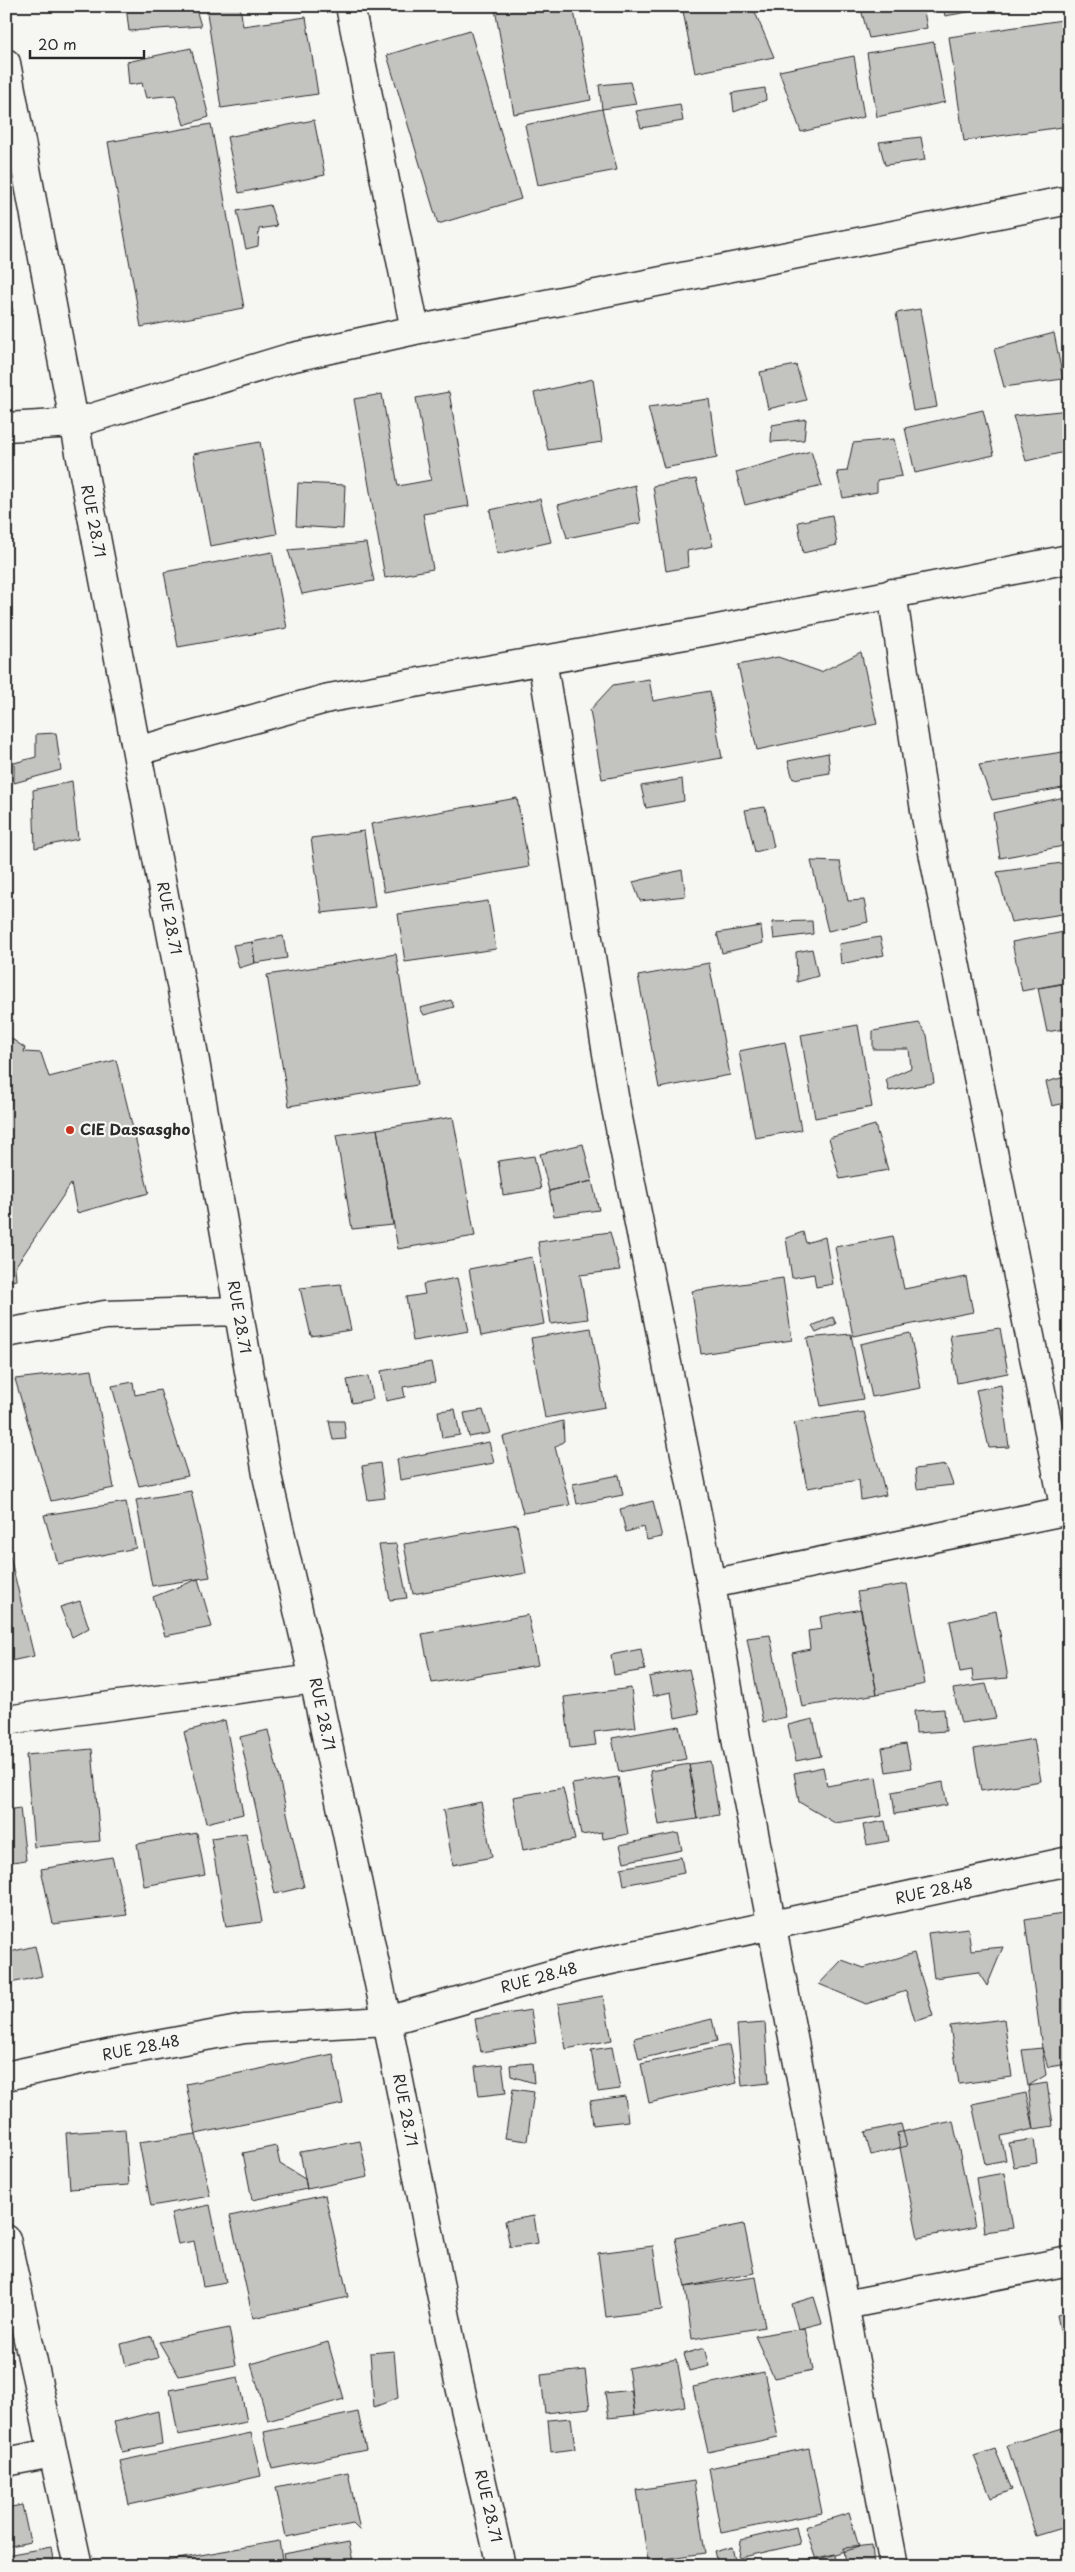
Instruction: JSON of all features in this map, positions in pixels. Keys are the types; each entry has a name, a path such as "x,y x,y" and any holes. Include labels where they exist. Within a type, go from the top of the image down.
{"street":[{"path":"350,6 415,330"},
{"name":"RUE 28.71","path":"6,63 189,1028 268,1480 314,1679 387,2021 456,2373 501,2566"},
{"path":"6,427 75,423 289,358 415,330 1069,200"},
{"path":"137,750 329,698 702,632 1069,559"},
{"path":"711,1584 1067,1510 926,817 892,593"},
{"path":"542,660 616,1108 711,1584 737,1744 894,2566"},
{"path":"6,1333 105,1315 237,1311"},
{"path":"6,1720 314,1679"},
{"name":"RUE 28.48","path":"6,2076 113,2053 244,2029 387,2021 578,1967 1069,1861"},
{"path":"6,2239 78,2566"},
{"path":"845,2305 1069,2261"},
{"path":"6,2462 52,2453"}],"building":[{"path":"126,6 195,6 201,26 129,31"},
{"path":"206,6 240,6 243,26 306,17 318,94 221,108"},
{"path":"512,6 573,6 591,100 514,114 495,9"},
{"path":"682,6 735,6 754,10 774,57 695,73"},
{"path":"860,6 923,6 927,28 869,38"},
{"path":"943,6 1002,6 945,16"},
{"path":"1069,19 1069,126 964,141 949,37"},
{"path":"470,30 521,199 438,224 387,55"},
{"path":"934,42 945,102 877,117 867,53"},
{"path":"191,48 209,117 184,125 175,95 146,98 142,83 129,85 127,62"},
{"path":"854,56 864,117 801,132 779,71"},
{"path":"630,82 636,104 602,109 599,85"},
{"path":"765,88 766,100 734,112 732,93"},
{"path":"680,104 683,121 641,128 636,111"},
{"path":"602,109 617,170 538,185 525,125"},
{"path":"314,120 325,175 239,193 227,137"},
{"path":"211,124 244,308 141,327 108,142"},
{"path":"921,137 925,160 885,165 879,142"},
{"path":"270,205 277,226 259,229 258,246 246,249 237,211"},
{"path":"6,284 13,312 6,317"},
{"path":"920,309 937,407 913,411 896,313"},
{"path":"1054,333 1063,379 1004,387 994,349"},
{"path":"796,365 806,400 768,409 760,372"},
{"path":"593,379 602,442 548,450 534,393"},
{"path":"449,392 469,506 423,514 433,569 385,578 354,399 382,394 398,486 431,480 416,398"},
{"path":"709,399 717,458 664,468 648,407"},
{"path":"983,410 994,455 915,473 905,428"},
{"path":"1069,410 1069,451 1026,461 1013,416"},
{"path":"806,419 804,440 771,442 772,425"},
{"path":"894,439 902,476 877,480 877,492 843,498 837,472 847,471 853,443"},
{"path":"260,442 277,534 210,546 193,454"},
{"path":"811,451 822,486 745,505 736,472"},
{"path":"696,479 713,546 687,551 688,567 666,571 653,486"},
{"path":"298,483 345,485 343,529 296,526"},
{"path":"635,485 641,523 567,538 558,505"},
{"path":"540,499 551,542 497,554 490,510"},
{"path":"832,515 837,545 803,553 798,522"},
{"path":"366,543 374,581 302,594 288,550"},
{"path":"272,552 287,628 178,647 164,572"},
{"path":"861,652 877,724 757,750 738,665 778,657 821,672"},
{"path":"649,679 653,701 710,691 722,758 602,779 590,710 613,685"},
{"path":"56,733 61,770 14,783 14,763 36,757 36,734"},
{"path":"1069,751 1069,787 992,800 979,765"},
{"path":"828,753 830,773 793,779 788,761"},
{"path":"682,779 684,801 646,808 641,786"},
{"path":"72,781 78,839 35,848 33,790"},
{"path":"1069,796 1069,845 1000,858 993,813"},
{"path":"517,798 529,867 384,892 371,824"},
{"path":"765,807 774,847 755,852 745,810"},
{"path":"364,831 375,907 322,913 311,838"},
{"path":"811,861 840,862 848,901 864,900 868,922 828,931"},
{"path":"1069,862 1069,913 1011,922 997,872"},
{"path":"682,870 686,896 640,901 633,882"},
{"path":"488,901 496,949 405,962 398,914"},
{"path":"812,921 813,934 774,939 772,922"},
{"path":"761,926 763,943 722,953 717,933"},
{"path":"1069,931 1069,982 1022,991 1012,942"},
{"path":"283,936 287,958 255,963 252,942"},
{"path":"880,937 884,955 841,964 839,944"},
{"path":"252,942 255,963 239,968 233,945"},
{"path":"812,949 818,976 797,982 796,952"},
{"path":"396,954 417,1085 289,1106 267,975"},
{"path":"709,963 730,1075 659,1088 638,976"},
{"path":"1069,983 1069,1028 1047,1032 1038,988"},
{"path":"451,1000 454,1007 424,1015 420,1008"},
{"path":"919,1023 927,1035 934,1083 889,1091 886,1079 911,1068 909,1049 873,1049 873,1031"},
{"path":"858,1025 872,1107 815,1118 801,1035"},
{"name":"CIE Dassasgho","path":"6,1035 25,1048 24,1052 41,1053 49,1077 116,1060 149,1193 77,1213 71,1184 15,1267 16,1280 6,1282"},
{"path":"785,1042 801,1130 755,1138 739,1051"},
{"path":"1069,1076 1069,1102 1052,1106 1046,1082"},
{"path":"453,1117 475,1236 398,1249 377,1129"},
{"path":"875,1125 888,1170 840,1179 829,1138"},
{"path":"377,1129 393,1225 352,1229 336,1135"},
{"path":"583,1144 592,1181 549,1191 540,1154"},
{"path":"534,1156 541,1189 503,1195 498,1161"},
{"path":"592,1181 599,1210 554,1216 549,1191"},
{"path":"610,1232 620,1270 580,1275 588,1319 551,1324 538,1242"},
{"path":"803,1232 806,1243 825,1237 833,1284 816,1287 814,1274 792,1278 786,1238"},
{"path":"893,1236 904,1289 966,1277 973,1312 853,1336 835,1247"},
{"path":"532,1257 544,1324 481,1336 469,1269"},
{"path":"457,1278 469,1331 413,1341 406,1297 425,1294 423,1284"},
{"path":"783,1278 792,1340 701,1354 692,1291"},
{"path":"341,1284 351,1330 311,1336 300,1288"},
{"path":"833,1317 836,1324 816,1333 812,1326"},
{"path":"591,1328 605,1407 545,1418 531,1338"},
{"path":"1000,1328 1008,1373 957,1383 950,1335"},
{"path":"910,1333 921,1388 872,1397 860,1344"},
{"path":"851,1334 863,1399 821,1406 807,1338"},
{"path":"431,1362 435,1382 403,1387 405,1397 386,1401 381,1371"},
{"path":"92,1370 114,1488 51,1501 15,1379"},
{"path":"368,1376 373,1399 352,1403 347,1380"},
{"path":"133,1382 135,1395 160,1390 188,1476 139,1486 112,1386"},
{"path":"1001,1385 1009,1447 989,1448 976,1390"},
{"path":"455,1409 460,1435 442,1438 438,1411"},
{"path":"483,1410 490,1433 469,1437 464,1413"},
{"path":"864,1412 886,1495 861,1500 859,1480 807,1488 794,1423"},
{"path":"329,1421 344,1421 346,1439 333,1440"},
{"path":"563,1421 564,1441 555,1447 570,1505 523,1513 503,1437"},
{"path":"489,1442 494,1463 400,1480 397,1459"},
{"path":"380,1463 385,1498 368,1500 362,1466"},
{"path":"946,1465 953,1485 917,1489 915,1469"},
{"path":"619,1475 623,1495 577,1504 573,1484"},
{"path":"191,1491 210,1577 152,1586 136,1500"},
{"path":"653,1501 662,1537 647,1540 644,1527 626,1532 620,1509"},
{"path":"126,1502 136,1548 58,1564 44,1515"},
{"path":"517,1524 526,1573 413,1594 404,1544"},
{"path":"6,1540 34,1656 6,1662"},
{"path":"396,1544 407,1598 390,1600 379,1545"},
{"path":"198,1579 212,1627 165,1636 153,1597"},
{"path":"907,1584 925,1684 877,1694 857,1592"},
{"path":"80,1601 89,1628 72,1637 60,1607"},
{"path":"861,1609 877,1694 802,1707 792,1653 810,1649 808,1631 822,1629 820,1617"},
{"path":"996,1611 1008,1678 973,1681 972,1670 960,1672 950,1621"},
{"path":"528,1615 538,1665 432,1683 422,1634"},
{"path":"770,1635 786,1717 763,1722 747,1638"},
{"path":"641,1649 645,1670 614,1675 611,1655"},
{"path":"689,1669 699,1713 675,1718 671,1692 653,1696 649,1677"},
{"path":"986,1684 996,1718 961,1723 953,1689"},
{"path":"631,1688 636,1727 594,1732 596,1745 570,1748 564,1697"},
{"path":"944,1709 946,1731 916,1733 914,1711"},
{"path":"813,1719 821,1756 796,1761 788,1725"},
{"path":"225,1720 243,1814 206,1823 184,1732"},
{"path":"679,1726 686,1759 619,1772 612,1738"},
{"path":"268,1730 304,1887 275,1894 240,1737"},
{"path":"1034,1739 1041,1781 981,1791 974,1749"},
{"path":"906,1744 911,1768 886,1772 882,1748"},
{"path":"92,1749 100,1841 34,1847 26,1755"},
{"path":"710,1761 719,1815 697,1819 689,1764"},
{"path":"689,1764 697,1819 659,1825 650,1771"},
{"path":"823,1767 827,1786 876,1777 882,1816 835,1823 799,1802 794,1773"},
{"path":"618,1777 628,1834 603,1839 602,1832 581,1835 572,1784"},
{"path":"943,1782 947,1805 895,1814 892,1792"},
{"path":"563,1788 575,1840 523,1850 513,1797"},
{"path":"481,1802 492,1857 453,1865 443,1810"},
{"path":"20,1808 26,1860 6,1863 6,1810"},
{"path":"885,1821 889,1841 867,1845 863,1825"},
{"path":"197,1833 205,1875 144,1886 137,1844"},
{"path":"246,1833 262,1922 226,1927 211,1838"},
{"path":"678,1833 682,1850 624,1862 620,1845"},
{"path":"112,1857 127,1915 53,1924 41,1869"},
{"path":"681,1857 684,1873 624,1885 621,1868"},
{"path":"1069,1913 1069,2064 1048,2067 1042,2048 1025,1920"},
{"path":"968,1928 971,1950 1003,1947 987,1986 978,1972 934,1978 928,1933"},
{"path":"35,1946 42,1976 6,1984 6,1953"},
{"path":"914,1953 933,2016 915,2021 906,1991 866,2004 819,1984 842,1960 864,1968"},
{"path":"603,1996 612,2040 566,2049 558,2004"},
{"path":"531,2010 536,2043 481,2052 475,2019"},
{"path":"712,2019 717,2041 639,2059 634,2038"},
{"path":"1004,2019 1012,2077 959,2084 950,2026"},
{"path":"765,2023 769,2083 742,2086 737,2025"},
{"path":"729,2045 737,2083 649,2103 641,2064"},
{"path":"612,2047 620,2089 598,2092 591,2050"},
{"path":"1042,2048 1046,2075 1028,2086 1022,2050"},
{"path":"333,2054 343,2104 196,2134 186,2084"},
{"path":"532,2063 534,2083 511,2076 510,2065"},
{"path":"502,2064 506,2093 479,2096 475,2067"},
{"path":"1047,2083 1053,2126 1034,2129 1028,2086"},
{"path":"513,2089 534,2092 527,2141 505,2138"},
{"path":"1026,2093 1034,2129 1001,2136 1006,2160 985,2164 972,2104"},
{"path":"625,2096 628,2121 593,2125 590,2101"},
{"path":"953,2121 975,2227 918,2238 897,2133"},
{"path":"901,2124 907,2146 871,2155 865,2132"},
{"path":"125,2129 129,2185 70,2189 66,2133"},
{"path":"196,2134 210,2196 151,2206 139,2142"},
{"path":"1034,2139 1037,2163 1014,2167 1009,2143"},
{"path":"360,2141 368,2177 307,2189 300,2152"},
{"path":"276,2146 280,2164 305,2179 307,2189 252,2200 243,2153"},
{"path":"1004,2173 1013,2228 984,2232 976,2178"},
{"path":"325,2195 348,2297 253,2318 230,2216"},
{"path":"210,2205 226,2282 203,2286 194,2241 178,2244 171,2213"},
{"path":"534,2216 538,2243 510,2247 505,2221"},
{"path":"744,2224 754,2273 685,2287 675,2238"},
{"path":"653,2246 662,2310 606,2317 598,2253"},
{"path":"756,2277 765,2327 692,2339 685,2287"},
{"path":"814,2297 822,2323 798,2329 791,2304"},
{"path":"1069,2312 1069,2348 1064,2349 1057,2315"},
{"path":"229,2328 236,2365 179,2376 159,2342"},
{"path":"805,2328 813,2370 774,2378 755,2336"},
{"path":"152,2336 158,2358 126,2366 121,2344"},
{"path":"328,2342 344,2399 268,2421 251,2364"},
{"path":"704,2348 709,2366 689,2371 684,2354"},
{"path":"394,2351 398,2398 374,2407 370,2353"},
{"path":"677,2359 685,2406 635,2415 628,2368"},
{"path":"585,2370 590,2408 545,2413 541,2375"},
{"path":"764,2372 778,2437 708,2452 693,2387"},
{"path":"238,2377 247,2422 178,2435 170,2390"},
{"path":"632,2390 635,2415 609,2418 605,2393"},
{"path":"158,2411 162,2444 122,2452 114,2422"},
{"path":"358,2412 366,2450 272,2469 264,2432"},
{"path":"571,2418 575,2449 551,2452 548,2420"},
{"path":"1069,2426 1069,2526 1036,2536 1007,2445"},
{"path":"251,2433 261,2476 129,2505 120,2461"},
{"path":"809,2448 822,2513 721,2533 709,2468"},
{"path":"995,2449 1012,2490 991,2498 974,2456"},
{"path":"348,2472 360,2531 353,2524 286,2537 276,2487"},
{"path":"694,2481 705,2553 648,2561 637,2490"},
{"path":"22,2505 30,2542 6,2547 6,2508"},
{"path":"849,2513 859,2547 816,2560 805,2527"},
{"path":"796,2527 800,2544 739,2558 741,2540"},
{"path":"279,2541 283,2566 162,2566 161,2562"},
{"path":"349,2542 354,2566 286,2566 283,2554"},
{"path":"872,2545 874,2566 846,2566 844,2548"},
{"path":"51,2547 54,2566 6,2566 6,2555"},
{"path":"732,2547 736,2565 718,2566 714,2552"},
{"path":"835,2554 836,2566 810,2566 807,2560"},
{"path":"807,2560 808,2566 769,2565"}],"place":[{"name":"CIE Dassasgho","path":"70,1130"}]}
